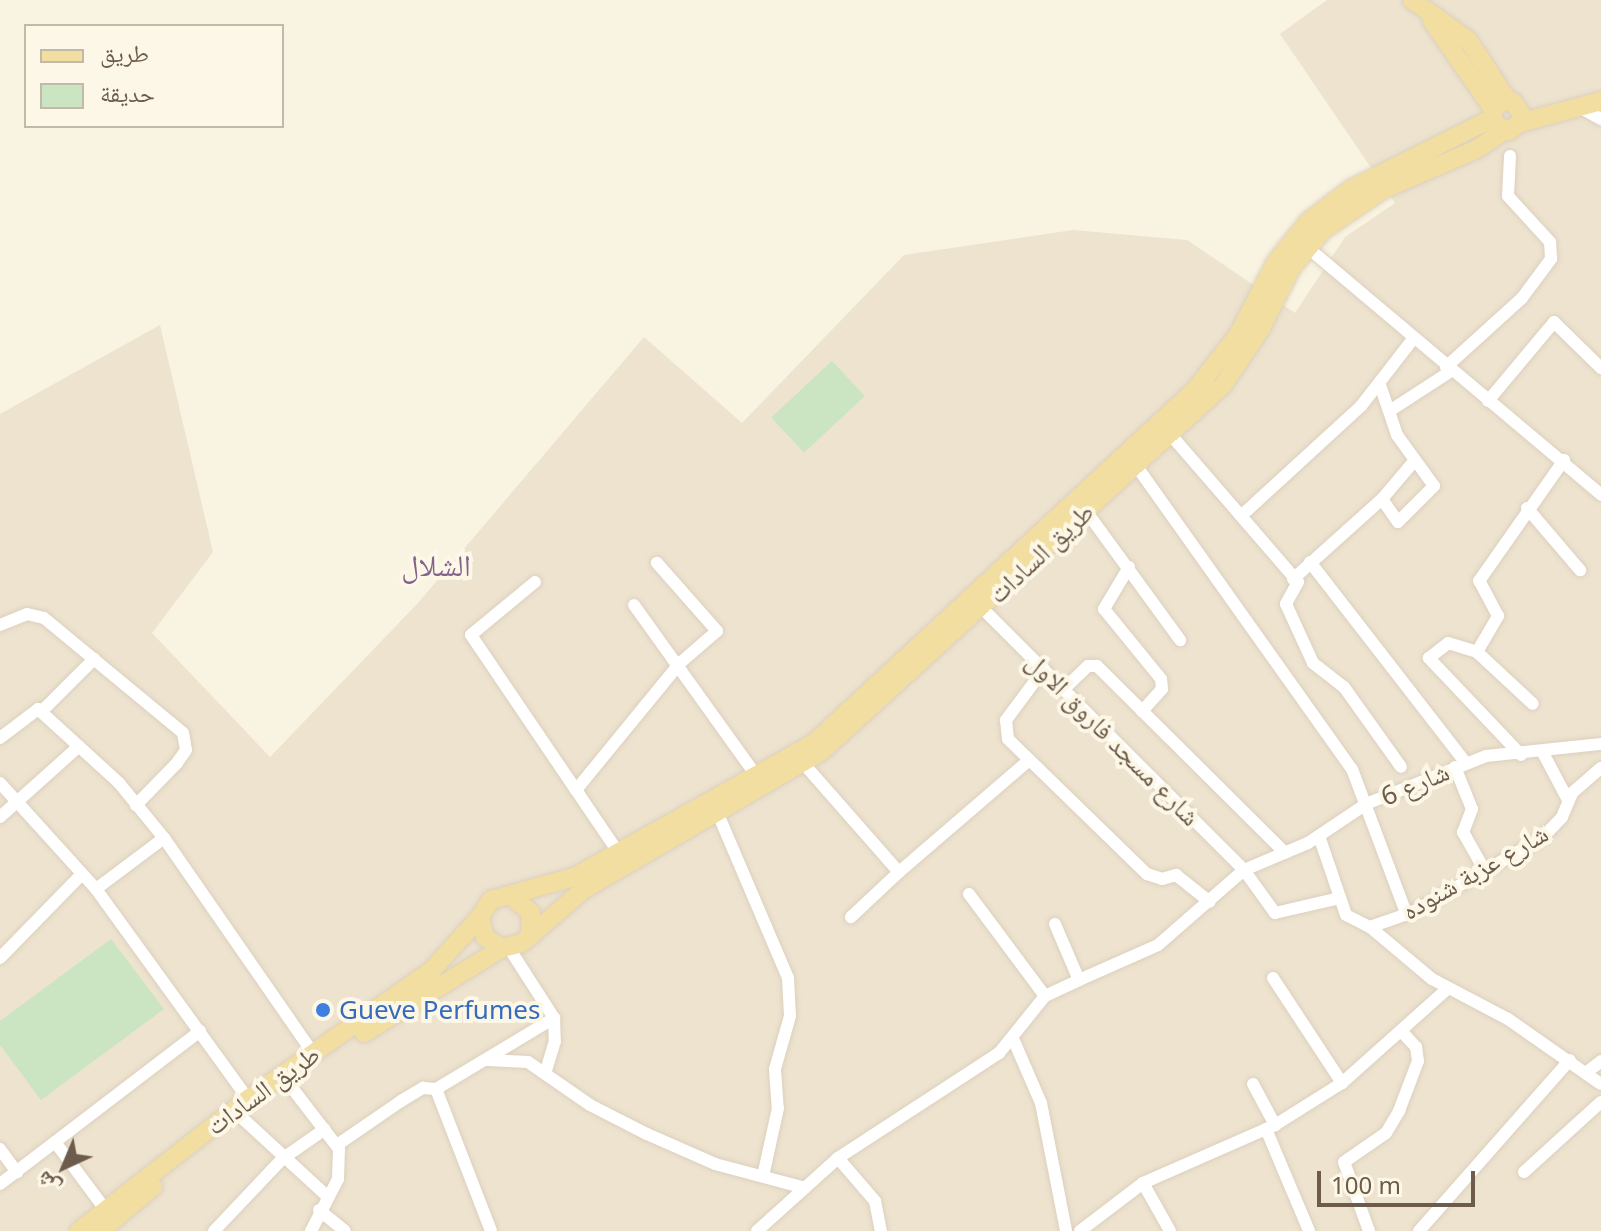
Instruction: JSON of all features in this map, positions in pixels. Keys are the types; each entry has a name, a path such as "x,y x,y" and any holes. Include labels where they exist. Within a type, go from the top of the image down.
{"main road":[{"path":"1411,0 1454,46 1474,85 1503,116"},
{"path":"1411,0 1468,40 1503,116"},
{"path":"1458,134 1471,111 1474,85"},
{"path":"1503,116 1578,107 1601,101"},
{"name":"طريق السادات","path":"511,896 562,882 758,778 829,730 1189,396 1228,349 1276,262 1309,221 1351,189 1458,134 1503,116"},
{"name":"طريق السادات","path":"530,933 583,890 804,764 982,608 1170,434 1243,358 1307,247 1361,201 1477,149 1503,116"},
{"path":"511,896 531,913 530,933 505,948 485,937 480,917 491,900 511,896"},
{"name":"طريق السادات","path":"79,1231 248,1099 432,970 480,917"},
{"name":"طريق السادات","path":"100,1231 241,1117 505,948"}],"street":[{"path":"1578,107 1601,119"},
{"path":"1391,410 1449,369 1522,298 1551,259 1550,242 1508,196 1510,156"},
{"path":"1307,247 1449,369 1564,460 1601,495"},
{"path":"1488,401 1554,322 1600,365"},
{"path":"1241,516 1380,385 1413,339"},
{"path":"1380,385 1397,435 1433,491 1398,522 1382,499"},
{"path":"1170,434 1298,584 1286,604 1313,663 1344,687 1401,767"},
{"path":"1293,579 1382,499 1415,460"},
{"path":"1477,652 1498,616 1479,581 1507,547 1527,508 1564,460"},
{"path":"1135,464 1352,769 1407,915"},
{"path":"1527,508 1580,570"},
{"path":"1086,511 1180,640"},
{"path":"1310,562 1460,765 1472,809 1463,832 1485,871"},
{"path":"576,790 680,663 717,631 657,563"},
{"path":"1129,567 1104,609 1161,679 1162,689 1142,711"},
{"path":"535,582 471,635 618,852"},
{"path":"634,605 680,663 758,778"},
{"name":"شارع مسجد فاروق الاول","path":"982,608 1244,870 1277,914 1340,898"},
{"path":"0,625 36,614 94,659 186,741 177,763 136,805"},
{"path":"1521,755 1429,662 1448,643 1477,652 1533,704"},
{"path":"0,738 31,712 42,711 94,659"},
{"path":"1064,689 1088,666 1097,666 1285,853"},
{"path":"1044,669 1004,726 1008,739 1147,874 1162,879 1176,875 1210,902"},
{"path":"42,711 136,805 164,838 313,1053"},
{"name":"شارع 6","path":"1244,870 1319,836 1366,804 1460,765 1494,755 1521,755 1601,744"},
{"path":"0,817 79,746"},
{"path":"1542,751 1568,800"},
{"path":"851,917 1028,761"},
{"path":"804,764 899,872"},
{"name":"شارع عزبة شنوده","path":"1370,927 1407,915 1550,832 1568,800 1601,768"},
{"path":"0,783 96,889 248,1099"},
{"path":"718,814 788,978 790,1016 773,1084 778,1108 763,1176"},
{"path":"1319,836 1346,915 1370,927 1447,989 1508,1019 1601,1084"},
{"path":"96,889 164,838"},
{"path":"757,1231 838,1158 1014,1041 1045,996 1158,945 1244,870"},
{"path":"0,958 82,874"},
{"path":"969,894 1045,996"},
{"path":"1055,924 1079,980"},
{"path":"505,948 554,1018 555,1041 545,1073"},
{"path":"1273,978 1342,1083"},
{"path":"1080,1231 1143,1183 1271,1127 1342,1083 1403,1033 1447,989"},
{"path":"337,1145 423,1088 436,1089 554,1018"},
{"path":"0,1184 200,1031"},
{"path":"1369,1231 1344,1162 1386,1133 1399,1111 1418,1061 1416,1047 1403,1033"},
{"path":"1014,1041 1041,1103 1066,1231"},
{"path":"487,1060 528,1062 627,1125 715,1164 805,1188"},
{"path":"1419,1231 1570,1060"},
{"path":"1587,1072 1601,1061"},
{"path":"289,1084 337,1145 340,1172 311,1231"},
{"path":"1253,1084 1309,1231"},
{"path":"436,1089 491,1231"},
{"path":"1524,1172 1601,1102"},
{"path":"241,1117 282,1159 328,1197"},
{"path":"214,1231 282,1159 325,1129"},
{"path":"55,1142 105,1209"},
{"path":"0,1149 17,1172"},
{"path":"838,1158 875,1201 881,1231"},
{"path":"1143,1183 1170,1231"},
{"path":"319,1210 345,1231"}],"shaded area":[{"path":"1327,0 1601,0 1601,1231 0,1231 0,414 160,325 213,552 152,633 270,757 418,603 644,337 742,423 904,255 1073,230 1187,240 1295,313 1345,237 1395,203 1280,34"}],"green space":[{"path":"832,361 865,396 804,453 771,418"},
{"path":"111,939 164,1009 41,1100 0,1045 0,1021"}],"place":[{"name":"Gueve Perfumes","path":"323,1010"}],"district":[{"name":"الشلال","path":"436,565"}]}
